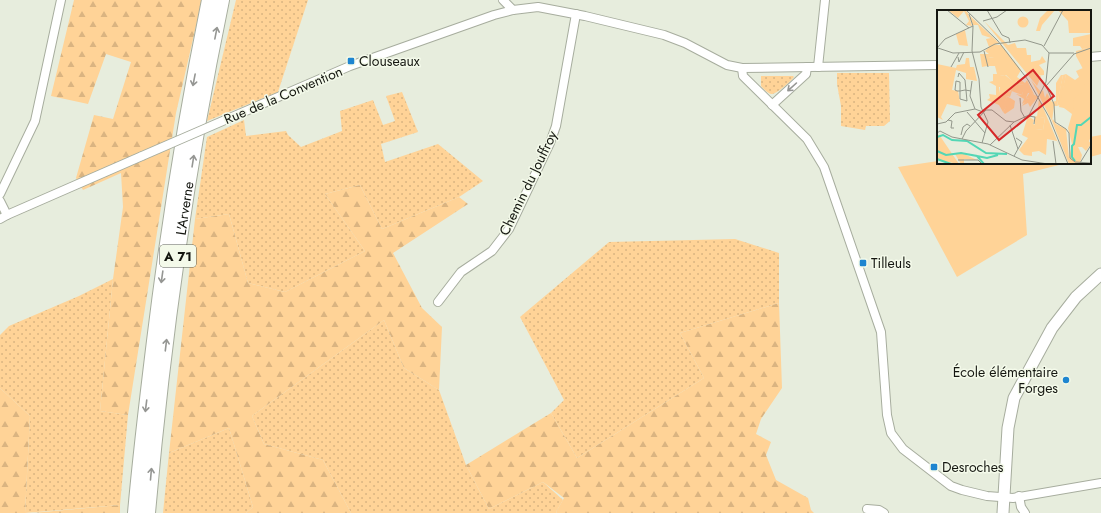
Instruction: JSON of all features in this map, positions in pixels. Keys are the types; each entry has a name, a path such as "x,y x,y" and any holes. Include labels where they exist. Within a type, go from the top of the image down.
{"highway":[{"name":"L'Arverne","path":"135,513 160,292 182,149 209,0"},
{"name":"L'Arverne","path":"148,513 154,440 172,295 202,105 222,0"}],"street":[{"path":"0,194 34,121 62,0"},
{"path":"503,0 513,10"},
{"path":"818,67 825,0"},
{"name":"Rue de la Convention","path":"4,217 350,66 494,15 513,10 538,7 576,14 664,35 685,43 727,65 742,68 937,65"},
{"name":"Chemin du Jouffroy","path":"438,302 461,272 492,251 509,229 550,143 556,126 576,14"},
{"path":"1091,57 1101,56"},
{"path":"742,68 743,76 807,139 824,167 881,332 887,416 891,433 903,449 951,486 962,490 1004,498 1101,483"},
{"path":"772,105 806,74 807,68"},
{"path":"0,201 4,217"},
{"path":"1003,513 1008,428 1014,398 1052,328 1076,297 1101,274"},
{"path":"1019,496 1021,507 1025,513"},
{"path":"867,509 879,510 884,513"}],"green space":[{"path":"74,0 202,0 176,113 128,415 100,411 113,279 123,207 121,173 83,190 76,178 94,115 113,119 131,62 106,54 88,104 51,96"},
{"path":"236,0 308,0 278,92 207,121"},
{"path":"837,73 889,73 890,121 884,126 866,126 865,130 841,126 841,106 837,84"},
{"path":"761,76 794,77 780,90 771,94 761,86"},
{"path":"402,92 418,132 381,144 385,162 438,144 483,181 459,197 382,229 360,185 325,194 365,251 285,292 248,283 229,214 195,219 207,137 244,120 246,136 286,131 288,135 301,147 342,131 340,111 373,100 383,125 395,121 386,96"},
{"path":"1101,135 1101,154 1091,157 1091,137"},
{"path":"937,161 937,164 1063,164 1023,174 1027,235 957,277 898,167"},
{"path":"360,185 382,229 459,197 468,204 393,253 422,308 442,327 439,390 404,368 384,320 252,416 264,444 323,460 351,513 246,513 253,507 229,428 169,453 195,219 229,214 248,283 285,292 365,251 325,194"},
{"path":"735,239 779,253 779,303 680,333 704,378 577,458 551,413 564,400 520,317 609,242"},
{"path":"113,279 100,411 128,415 120,505 25,513 30,416 0,388 0,335 9,326 79,296"},
{"path":"779,303 782,388 761,419 756,434 771,442 766,455 776,480 808,498 811,510 814,513 557,513 556,512 564,498 543,482 489,509 466,465 551,413 577,458 704,378 680,333"},
{"path":"384,320 404,368 439,390 466,465 489,509 543,482 563,500 556,512 557,513 351,513 323,460 264,444 252,416"},
{"path":"0,388 30,416 25,513 0,513"},
{"path":"229,428 253,507 246,513 163,513 169,453"},
{"path":"120,505 120,513 32,513"}],"place":[{"name":"Clouseaux","path":"351,61"},
{"name":"Tilleuls","path":"863,263"},
{"name":"École élémentaire Forges","path":"1066,380"},
{"name":"Desroches","path":"934,467"}]}
